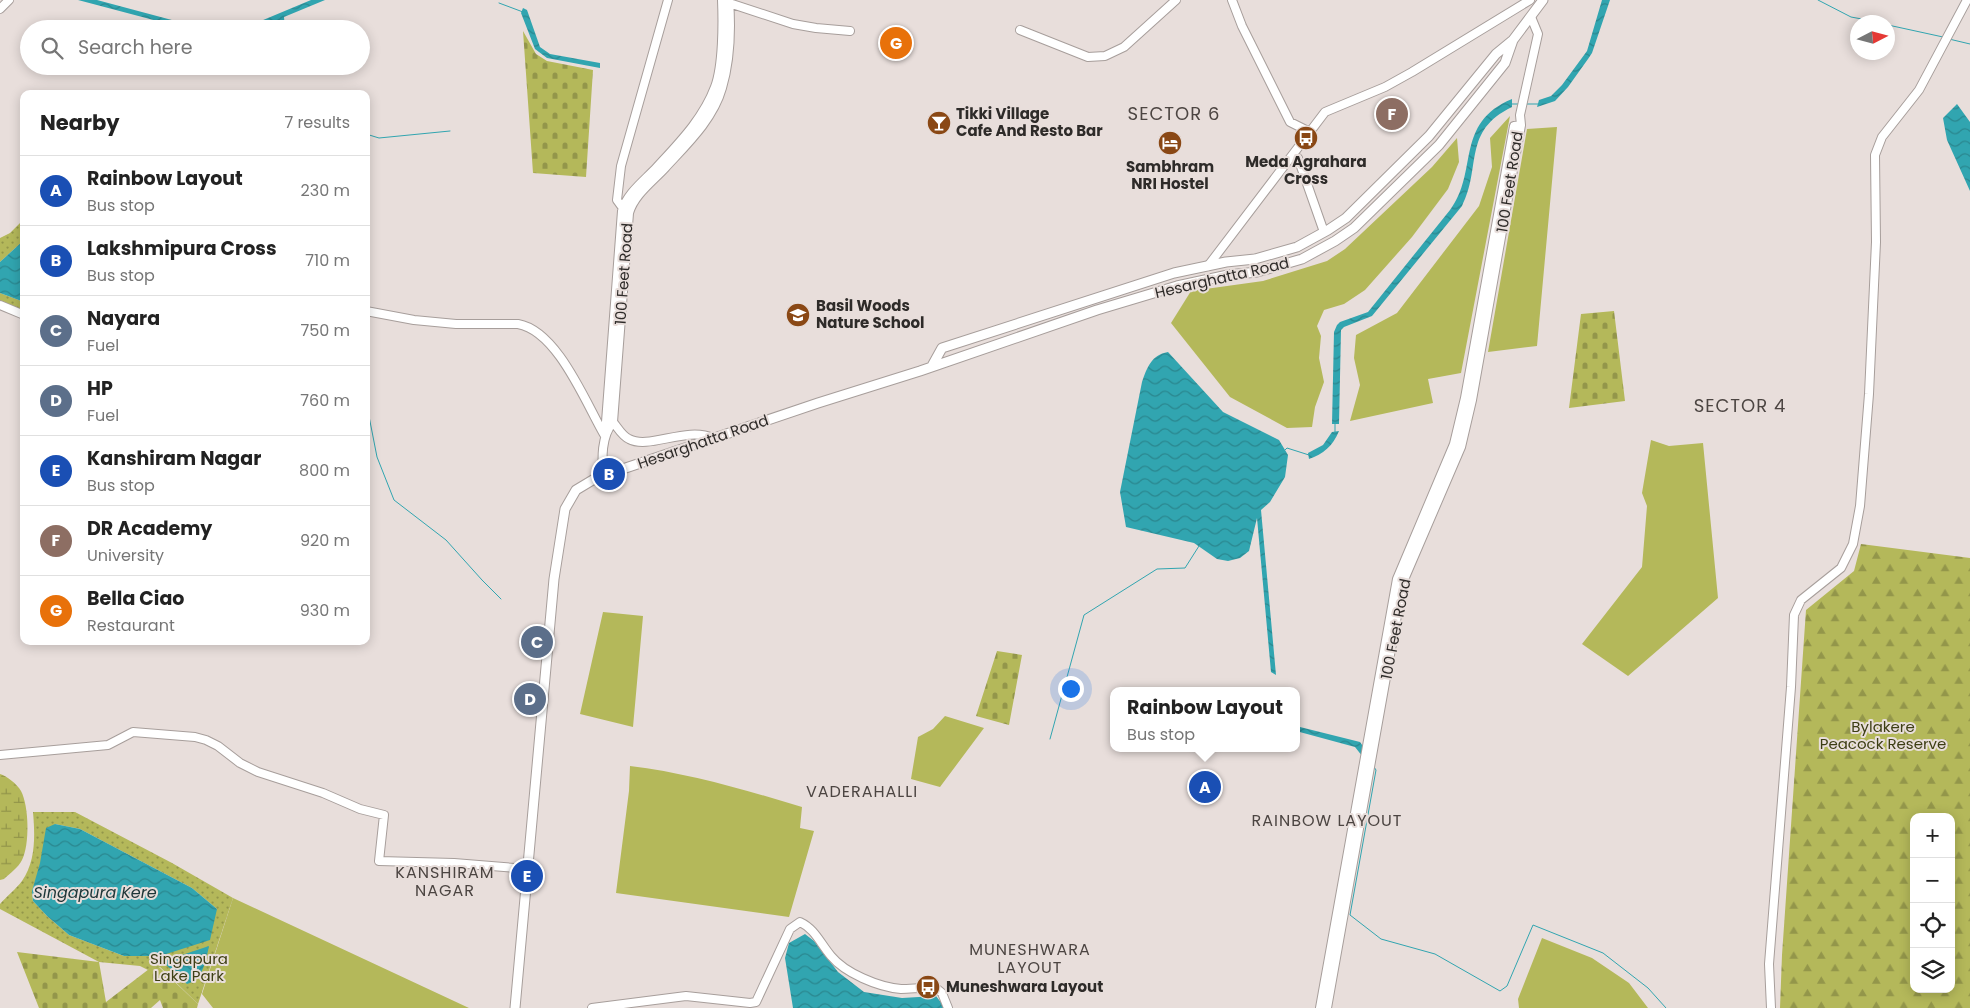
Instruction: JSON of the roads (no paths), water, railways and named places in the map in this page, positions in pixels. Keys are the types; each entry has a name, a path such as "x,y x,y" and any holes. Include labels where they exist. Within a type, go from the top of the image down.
{"main road":[{"path":"0,9 9,0"},
{"path":"625,211 617,200 621,166 668,0"},
{"path":"1020,30 1088,57 1106,56 1124,47 1164,13 1176,0"},
{"path":"1232,0 1242,26 1290,122 1310,132"},
{"name":"Hesarghatta Road","path":"1208,266 1325,112 1385,87 1530,0"},
{"path":"1513,40 1543,0"},
{"path":"1771,1008 1769,964 1791,688 1794,615 1801,600 1838,571 1843,564 1853,544 1860,506 1870,394 1876,242 1875,155 1882,136 1919,90 1967,0"},
{"path":"726,1 794,24 850,31"},
{"name":"100 Feet Road","path":"603,476 625,211 695,136 711,112 722,88 728,54 726,1"},
{"name":"100 Feet Road","path":"1327,1008 1397,579 1454,444 1462,413 1514,126 1522,125 1520,115 1538,34 1531,17"},
{"name":"Hesarghatta Road","path":"932,366 942,348 1174,273 1255,259 1297,247 1324,232 1346,218 1430,136 1496,54 1513,40"},
{"name":"Hesarghatta Road","path":"514,1008 554,579 565,509 576,490 585,483 603,476 1090,312 1177,286 1228,275 1257,272 1302,259 1354,228 1439,145 1505,63 1513,40"},
{"path":"1298,158 1324,232"},
{"path":"0,305 20,313"},
{"path":"370,312 414,320 456,324 518,324 535,329 544,337 608,427 634,441 647,441 685,434 705,435 713,438"},
{"path":"0,755 108,745 133,732 195,737 218,746 240,763 258,772 323,793 360,809 384,815 379,861 454,863 528,868"},
{"name":"100 Feet Road","path":"1320,1008 1365,774"},
{"path":"592,1008 686,996 750,1003 756,1002 790,929 800,922 813,930 838,963 854,973 888,987 906,989 936,988 942,993 948,1008"}],"water":[{"path":"78,0 97,0 172,20 154,20"},
{"path":"311,0 325,0 284,17 284,20 263,20"},
{"path":"1602,0 1610,0 1592,53 1568,87 1555,101 1537,107 1539,100 1551,96 1562,85 1587,51"},
{"path":"523,8 527,10 540,47 550,54 600,63 600,68 547,58 535,49 521,13"},
{"path":"1512,99 1512,107 1496,117 1486,127 1479,139 1468,192 1462,206 1372,316 1341,330 1339,424 1332,424 1334,332 1337,325 1340,322 1368,312 1450,210 1459,195 1470,149 1482,121 1494,109"},
{"path":"1957,104 1970,122 1970,191 1947,140 1943,118"},
{"path":"20,244 20,300 0,293 0,262"},
{"path":"1168,352 1223,412 1279,440 1288,455 1285,477 1270,502 1261,510 1276,675 1271,672 1257,518 1249,551 1240,558 1228,561 1217,559 1194,543 1126,527 1120,492 1142,382 1150,363 1157,356"},
{"path":"1339,431 1327,449 1309,459 1308,453 1323,445 1332,432"},
{"path":"1300,727 1360,742 1375,763 1374,771 1355,747 1300,732"},
{"name":"Singapura Kere","path":"55,824 80,829 192,888 217,909 210,940 160,956 124,956 69,935 33,901 32,891 40,863 46,828"},
{"path":"805,934 814,941 838,972 864,992 902,998 936,996 943,1005 943,1008 793,1008 785,958 789,943"},
{"path":"209,946 200,974 187,984 164,963 164,961"}],"waterway":[{"path":"1818,0 1850,16"},
{"path":"499,3 523,12"},
{"path":"1895,27 1943,37"},
{"path":"1949,39 1970,44"},
{"path":"1510,104 1519,104"},
{"path":"1525,104 1539,104"},
{"path":"370,135 379,138 450,131"},
{"path":"370,421 377,457 394,500 446,540 501,599"},
{"path":"1335,424 1335,433"},
{"path":"1285,450 1287,448 1309,455"},
{"path":"1050,739 1084,615 1157,569 1185,568 1199,546"},
{"path":"1374,767 1376,770 1350,915 1381,939 1435,954 1500,991 1507,986 1533,925 1603,953 1648,988 1666,1008"}],"place":[{"name":"Bella Ciao","path":"896,43"},
{"name":"DR Academy","path":"1392,114"},
{"name":"Tikki Village Cafe And Resto Bar","path":"939,123"},
{"name":"Meda Agrahara Cross","path":"1306,138"},
{"name":"Sambhram NRI Hostel","path":"1170,143"},
{"name":"Basil Woods Nature School","path":"798,315"},
{"name":"Lakshmipura Cross","path":"609,474"},
{"name":"Nayara","path":"537,642"},
{"name":"HP","path":"530,699"},
{"name":"Rainbow Layout","path":"1205,787"},
{"name":"Kanshiram Nagar","path":"527,876"},
{"name":"Muneshwara Layout","path":"928,987"}],"district":[{"name":"SECTOR 6","path":"1174,114"},
{"name":"SECTOR 4","path":"1740,406"},
{"name":"VADERAHALLI","path":"862,791"},
{"name":"RAINBOW LAYOUT","path":"1327,820"},
{"name":"KANSHIRAM NAGAR","path":"445,881"},
{"name":"MUNESHWARA LAYOUT","path":"1030,958"}],"park label":[{"name":"Bylakere Peacock Reserve","path":"1883,736"},
{"name":"Singapura Lake Park","path":"189,968"}]}
